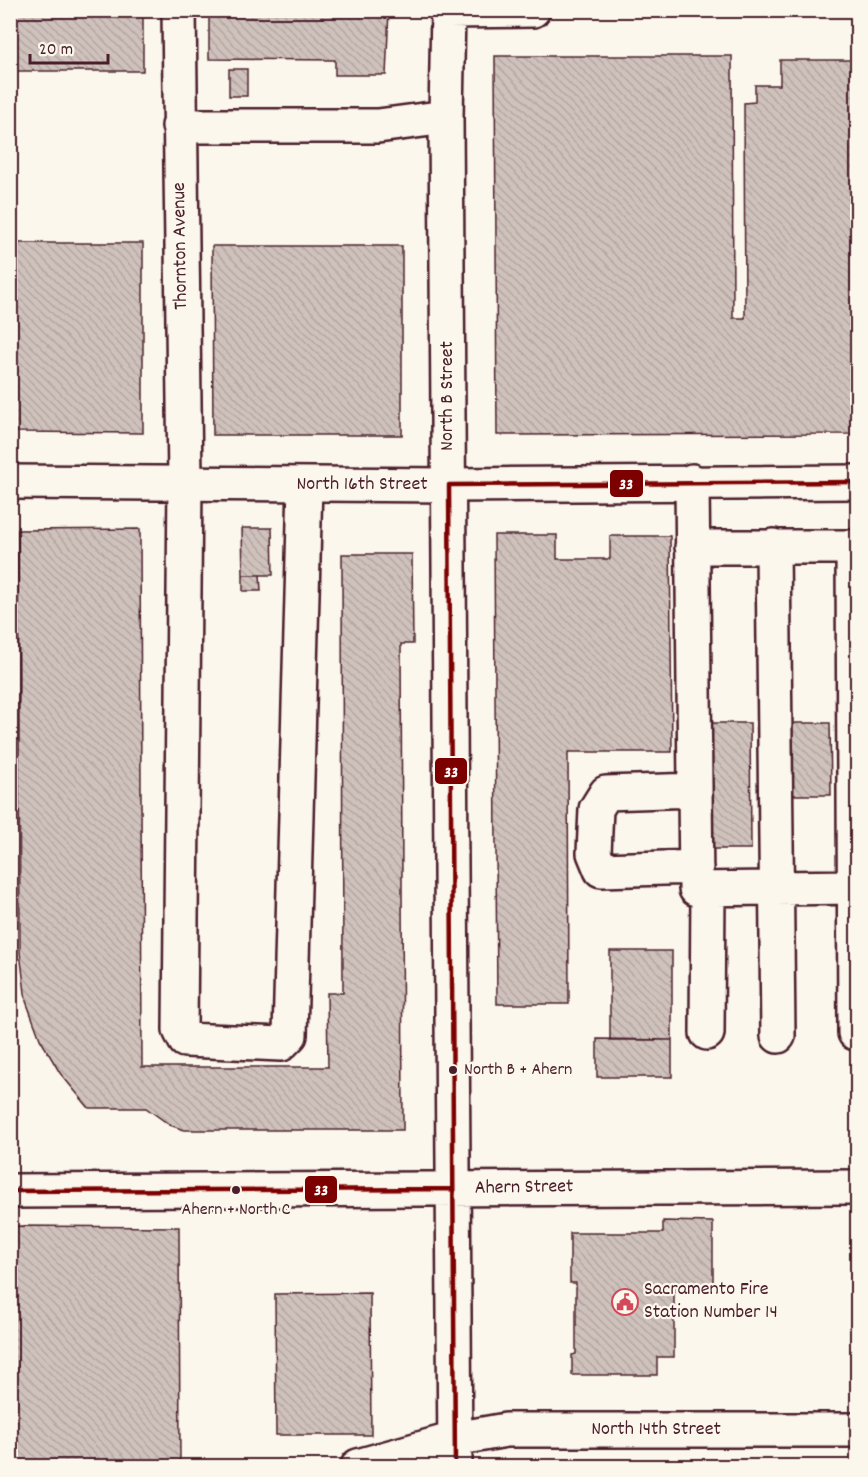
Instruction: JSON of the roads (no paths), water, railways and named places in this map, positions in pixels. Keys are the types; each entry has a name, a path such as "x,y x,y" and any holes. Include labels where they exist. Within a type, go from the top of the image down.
{"street":[{"name":"Thornton Avenue","path":"179,10 185,481 180,1030 185,1040 281,1044 290,1035 305,485"},
{"path":"448,11 533,10"},
{"name":"North B Street","path":"448,11 446,117 455,1453"},
{"path":"179,126 378,126 446,117"},
{"name":"North 16th Street","path":"10,482 185,481 305,485 692,481 858,482"},
{"path":"692,481 695,790 702,878 707,1034"},
{"path":"773,546 778,1035"},
{"path":"693,548 853,547 857,887 855,1032"},
{"path":"695,790 606,793 596,809 594,853 601,870 702,878 776,888 857,887"},
{"name":"Ahern Street","path":"10,1191 858,1187"},
{"name":"North 14th Street","path":"358,1467 455,1453 506,1430 858,1430"}],"place":[{"name":"North B + Ahern","path":"453,1070"},
{"name":"Ahern + North C","path":"236,1190"},
{"name":"Sacramento Fire Station Number 14","path":"625,1302"}]}
